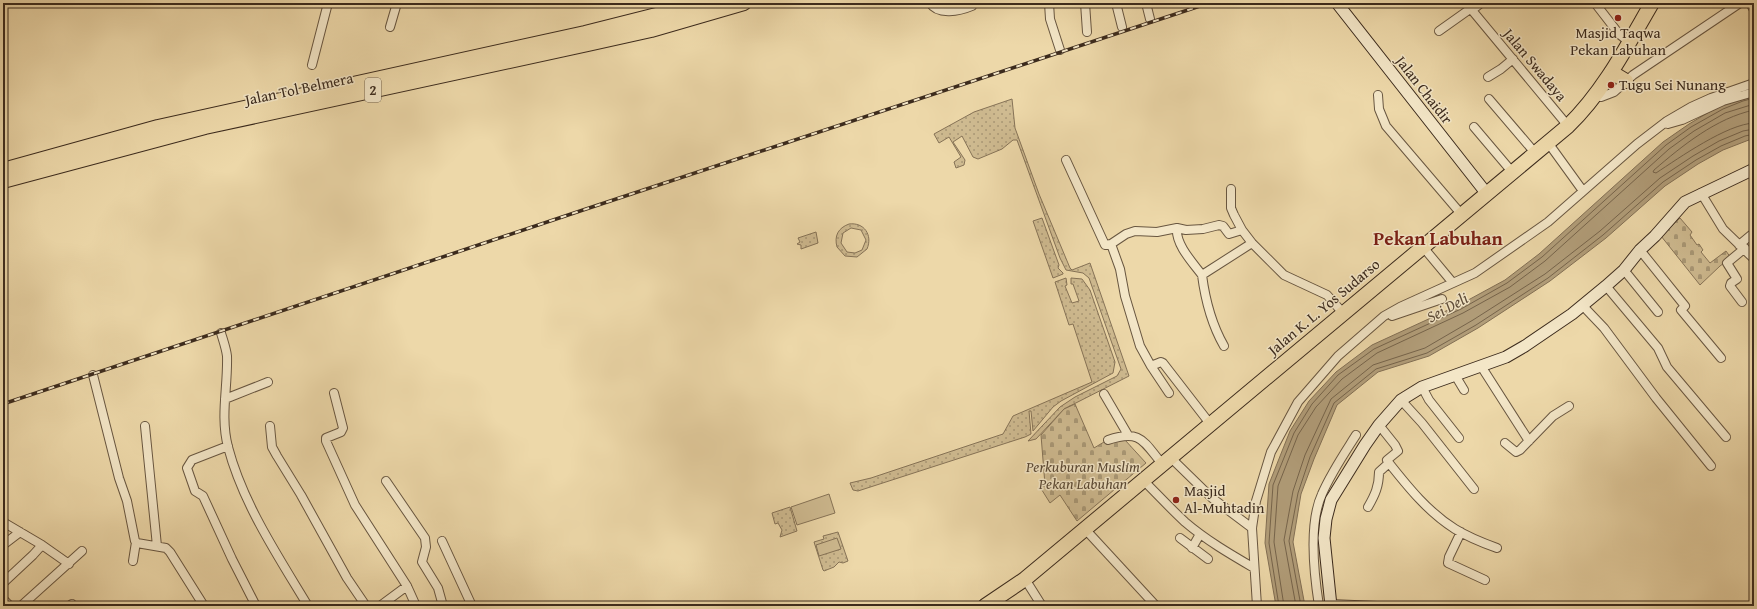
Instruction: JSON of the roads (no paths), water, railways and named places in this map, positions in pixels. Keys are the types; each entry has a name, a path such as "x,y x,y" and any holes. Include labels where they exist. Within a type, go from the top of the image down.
{"highway":[{"name":"Jalan Tol Belmera","path":"3,170 158,128 592,31 704,3"},
{"name":"Jalan Tol Belmera","path":"3,181 205,127 588,44 707,15 744,3"},
{"name":"Jalan K. L. Yos Sudarso","path":"987,605 1025,579 1549,144 1568,126 1596,94 1611,72 1652,3"},
{"path":"1611,72 1626,81"}],"street":[{"path":"312,65 328,3"},
{"path":"390,27 397,3"},
{"path":"930,3 941,10 957,12 972,6"},
{"path":"1048,3 1054,35 1060,50"},
{"path":"1085,3 1087,32"},
{"path":"1116,3 1122,27"},
{"path":"1146,3 1150,19"},
{"name":"Jalan Chaidir","path":"1337,3 1487,194"},
{"path":"1439,31 1469,7 1481,3"},
{"path":"1595,3 1619,34 1629,42"},
{"path":"1596,94 1601,97 1607,96 1709,22 1740,3"},
{"path":"1750,3 1754,10"},
{"name":"Jalan Swadaya","path":"1469,7 1568,126"},
{"path":"1488,76 1502,69 1513,59"},
{"path":"1257,606 1252,528 1256,501 1271,452 1294,408 1304,394 1338,356 1378,321 1400,307 1475,272 1548,222 1637,144 1661,126 1691,107 1711,98 1754,83"},
{"path":"1661,126 1682,120 1723,101 1754,92"},
{"path":"1378,95 1379,109 1386,126 1462,215"},
{"path":"1489,99 1536,154"},
{"path":"1474,127 1513,173"},
{"path":"1549,144 1583,191"},
{"path":"1066,160 1103,244 1106,246 1126,234 1135,231 1157,232 1177,228 1203,229 1221,225 1229,234 1242,230"},
{"path":"1377,606 1331,605 1324,538 1326,519 1331,500 1342,480 1379,425 1401,400 1422,387 1516,352 1583,306 1606,286 1624,270 1640,250 1655,236 1685,202 1701,193 1754,169"},
{"path":"1231,189 1231,208 1242,230 1252,243 1284,274 1327,295 1343,314"},
{"path":"1701,193 1723,229 1754,259"},
{"path":"1177,228 1176,233 1179,241 1202,275 1209,307 1224,346"},
{"path":"1742,302 1730,286 1730,283 1737,278 1727,263 1742,246 1748,236 1751,235 1754,237"},
{"path":"1202,275 1252,243"},
{"path":"1111,244 1120,269 1125,296 1139,341 1151,366 1169,393"},
{"path":"1423,248 1452,283"},
{"path":"1640,250 1685,306 1681,310 1721,358"},
{"path":"1624,270 1658,312"},
{"path":"1606,286 1658,348 1667,367 1726,437"},
{"path":"1378,321 1442,299"},
{"path":"1583,306 1604,328 1656,398 1711,466"},
{"path":"221,332 227,355 223,415 228,446 239,478 252,508 308,606"},
{"path":"1151,366 1160,362 1163,363 1211,425"},
{"path":"1481,366 1529,441"},
{"path":"93,375 118,478 127,501 136,542 133,561"},
{"path":"1455,375 1464,390"},
{"path":"225,399 268,382"},
{"path":"1422,387 1429,400 1459,438"},
{"path":"334,393 343,428 341,432 326,438 326,441 355,505 407,586 416,606"},
{"path":"1104,394 1128,435"},
{"path":"1401,400 1422,423 1474,489"},
{"path":"1505,443 1516,452 1520,450 1552,416 1569,406"},
{"path":"1368,507 1377,491 1379,472 1388,463 1387,460 1398,452 1395,445 1379,425"},
{"path":"145,426 157,546"},
{"path":"270,426 272,447 301,495 347,578 366,606"},
{"path":"1108,440 1120,436 1134,435 1252,528"},
{"path":"1319,606 1313,544 1315,522 1321,495 1356,435"},
{"path":"228,446 192,460 187,468 195,491 203,496 232,559 256,606"},
{"path":"1388,463 1412,492 1432,512 1461,532 1497,548"},
{"path":"386,481 425,538 426,547 422,562 438,588 443,606"},
{"path":"1144,481 1185,522 1200,534 1254,568"},
{"path":"3,522 42,545 68,564"},
{"path":"1085,529 1156,606"},
{"path":"3,545 20,532"},
{"path":"1461,532 1449,556 1448,563 1485,580"},
{"path":"1192,548 1200,534"},
{"path":"1180,538 1208,559"},
{"path":"442,541 472,606"},
{"path":"136,542 166,548 173,555 204,606"},
{"path":"3,583 42,545"},
{"path":"21,606 82,551"},
{"path":"1025,579 1042,606"},
{"path":"380,606 407,586"},
{"path":"3,599 10,606"}],"water":[{"path":"1754,94 1754,138 1723,150 1698,164 1665,186 1606,238 1550,281 1478,328 1429,356 1378,372 1337,405 1301,494 1293,542 1305,606 1276,606 1265,543 1269,484 1290,431 1309,401 1336,372 1372,345 1459,305 1505,280 1539,254 1663,142 1721,105"}],"railway":[{"path":"3,404 1209,3"}],"place":[{"name":"Masjid Taqwa Pekan Labuhan","path":"1618,18"},
{"name":"Tugu Sei Nunang","path":"1611,85"},
{"name":"Masjid Al-Muhtadin","path":"1176,500"}],"district":[{"name":"Pekan Labuhan","path":"1438,238"}],"water label":[{"name":"Sei Deli","path":"1447,307"}],"park label":[{"name":"Perkuburan Muslim Pekan Labuhan","path":"1083,476"}]}
